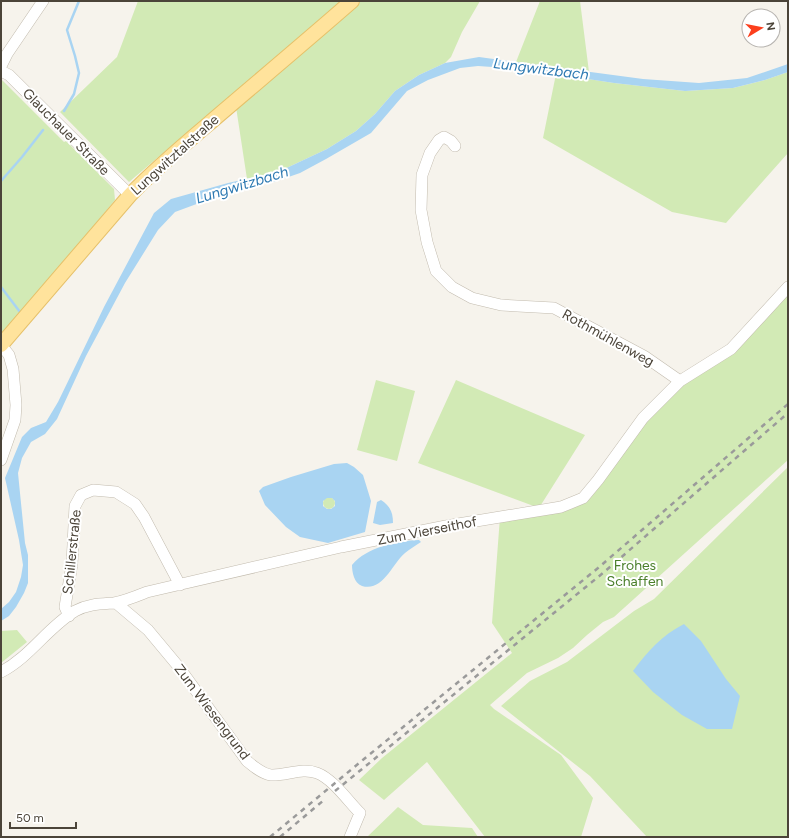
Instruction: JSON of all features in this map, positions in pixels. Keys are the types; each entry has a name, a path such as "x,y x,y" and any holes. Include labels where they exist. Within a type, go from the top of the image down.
{"main road":[{"name":"Lungwitztalstraße","path":"1,345 130,196 154,171 288,58 352,1"}],"street":[{"path":"1,66 7,54 43,1"},
{"name":"Glauchauer Straße","path":"1,71 9,75 130,196"},
{"name":"Rothmühlenweg","path":"455,146 451,141 444,137 439,140 430,153 422,175 421,210 427,242 436,271 452,287 472,298 501,305 554,308 644,356 680,380"},
{"name":"Zum Vierseithof","path":"1,672 18,660 76,610 96,604 116,602 147,592 341,547 446,526 561,507 583,498 643,418 680,380 731,349 788,287"},
{"path":"1,345 8,355 13,369 16,405 15,420 1,460"},
{"name":"Schillerstraße","path":"69,616 65,607 72,564 75,506 81,495 93,490 116,492 135,504 144,517 180,585"},
{"name":"Zum Wiesengrund","path":"116,602 148,630 173,660 247,761 257,769 270,775 303,771 316,772 329,780 360,813 350,837"}],"green space":[{"path":"138,1 342,1 129,182 60,112 117,57"},
{"path":"359,1 480,1 462,32 451,57 445,63 419,75 395,91 375,114 356,131 327,149 278,172 247,179 236,107 297,58"},
{"path":"540,1 580,1 589,72 516,62"},
{"path":"788,72 788,153 726,223 672,212 543,138 556,74 614,83 685,91 733,88 765,80"},
{"path":"1,79 114,189 115,200 39,293 1,336"},
{"name":"Frohes Schaffen","path":"788,287 788,460 614,617 603,622 573,648 558,658 527,673 490,705 561,755 593,798 581,837 485,837 427,762 384,800 359,780 382,758 512,653 492,623 500,517 583,498 680,381 731,349"},
{"path":"376,380 415,391 397,461 357,450"},
{"path":"456,380 585,435 539,508 418,463"},
{"path":"788,467 788,837 647,837 590,776 501,706 530,681 567,662 634,611 654,599"},
{"path":"327,497 331,497 335,503 331,509 327,509 323,505 323,501"},
{"path":"17,630 27,642 1,663 1,631"},
{"path":"398,807 423,825 472,828 478,837 367,837"}],"water":[{"name":"Lungwitzbach","path":"479,57 643,79 699,83 747,78 788,64 788,72 765,80 733,88 685,91 614,83 522,69 478,66 460,68 428,80 407,91 371,133 300,173 277,181 229,192 175,212 158,230 125,283 86,356 57,419 45,434 31,442 22,458 18,473 25,543 28,555 28,583 16,607 9,616 1,621 1,609 9,602 16,592 23,565 5,478 22,437 31,428 46,422 58,402 104,307 154,213 171,199 228,183 278,172 327,149 356,131 375,114 395,91 419,75 445,63"},
{"path":"347,463 363,475 371,501 365,532 328,543 300,537 286,527 265,505 259,491 263,487 334,464","holes":["327,498 332,498 335,501 335,506 331,509 327,509 323,506 323,501"]},
{"path":"381,500 390,510 393,523 380,525 373,523 377,502"},
{"path":"419,540 421,542 405,553 386,576 376,585 369,587 362,586 355,580 352,565 358,559 374,549 401,542"},
{"path":"684,624 701,641 726,679 740,696 732,729 707,729 682,715 653,692 633,671 656,644 676,628"}],"waterway":[{"path":"64,111 74,94 79,73 67,30 79,1"},
{"path":"1,181 43,130"},
{"path":"1,287 20,312"}],"railway":[{"path":"270,837 598,568 788,404"},
{"path":"335,791 603,573 788,413"},
{"path":"280,837 324,800"}]}
